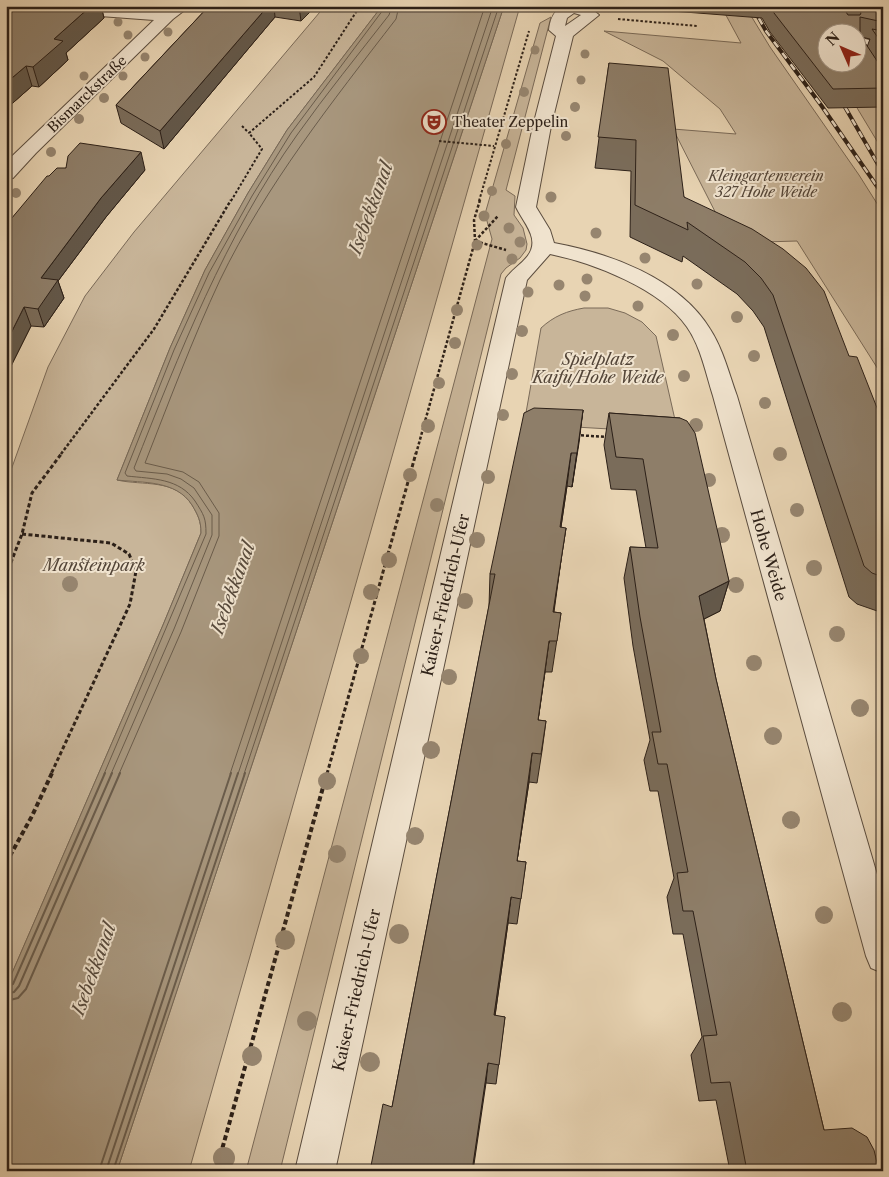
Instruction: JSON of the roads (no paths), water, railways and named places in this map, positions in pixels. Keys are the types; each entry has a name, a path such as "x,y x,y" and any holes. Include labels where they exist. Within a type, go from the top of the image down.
{"street":[{"path":"32,6 172,11"},
{"name":"Bismarckstraße","path":"6,174 29,149 172,11"},
{"path":"544,247 542,232 526,207 542,126 565,34"},
{"path":"6,147 29,149"},
{"name":"Hohe Weide","path":"544,247 564,249 587,256 644,282 666,295 685,310 696,323 706,343 727,404 883,956"},
{"name":"Kaiser-Friedrich-Ufer","path":"315,1171 517,278 537,259 544,247"}],"lane":[{"path":"866,43 883,46"}],"water":[{"name":"Isebekkanal","path":"382,6 504,6 117,1171 6,1171 6,987 201,533 200,522 192,505 177,491 158,484 117,480 170,348 205,270 248,193 287,130"}],"railway":[{"path":"752,6 766,31 821,105 883,195"},
{"path":"838,95 883,173"}],"place":[{"name":"Theater Zeppelin","path":"434,122"}],"park label":[{"name":"Kleingartenverein 327 Hohe Weide","path":"766,184"},
{"name":"Spielplatz Kaifu/Hohe Weide","path":"598,368"},
{"name":"Mansteinpark","path":"94,565"}]}
